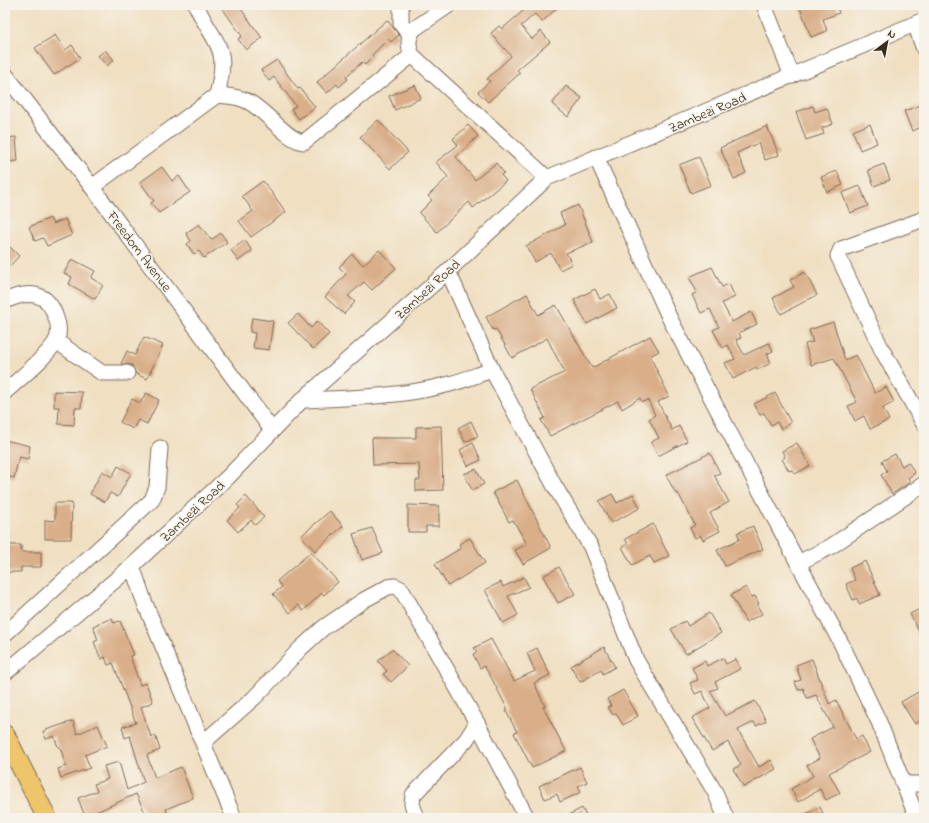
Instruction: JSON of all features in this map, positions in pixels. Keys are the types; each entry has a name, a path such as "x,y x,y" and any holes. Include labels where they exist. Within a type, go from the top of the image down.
{"main road":[{"path":"5,735 47,818"}],"street":[{"path":"92,187 217,95 221,78 222,54 216,38 196,5"},
{"path":"401,5 401,24 410,35"},
{"path":"449,5 414,30 410,35 408,43 412,56 547,178"},
{"path":"764,5 792,76"},
{"path":"919,22 924,48"},
{"name":"Zambezi Road","path":"5,673 132,566 229,476 302,400 448,271 547,178 919,22"},
{"path":"217,95 246,100 261,109 294,140 304,142 412,56"},
{"name":"Freedom Avenue","path":"8,83 92,187 272,430"},
{"path":"596,157 670,319 841,643 879,722 905,784 917,818"},
{"path":"924,219 842,249 838,256 882,350 924,424"},
{"path":"448,271 492,370 554,485 591,547 636,660 715,792 726,818"},
{"path":"5,301 32,294 48,301 57,321 59,331 56,340 25,375 5,392"},
{"path":"56,340 102,373 127,373"},
{"path":"302,400 375,395 428,389 460,381 492,370"},
{"path":"5,634 152,500 157,487 160,448"},
{"path":"798,563 830,547 924,484"},
{"path":"132,566 144,601 204,742 234,818"},
{"path":"204,742 255,697 280,673 300,649 323,628 364,600 388,587 395,586 401,589 477,723 527,818"},
{"path":"417,818 412,804 413,795 466,740 477,723"},
{"path":"905,784 924,784"}],"building":[{"path":"220,5 238,5 262,38 246,50 238,39 242,36"},
{"path":"530,5 560,5 542,22 535,14 521,26 532,39 541,31 550,42 517,70 520,73 488,102 478,92 490,81 487,79 511,56 491,33 499,26 502,29"},
{"path":"799,5 836,5 839,13 823,19 827,31 811,37"},
{"path":"387,20 399,35 391,42 388,39 372,55 373,57 365,65 362,62 346,77 348,79 339,87 337,84 327,93 317,82"},
{"path":"55,35 65,50 72,45 80,58 54,75 35,48"},
{"path":"105,50 114,60 107,66 98,56"},
{"path":"277,60 298,89 300,88 315,107 299,119 291,109 296,106 274,77 269,81 261,70"},
{"path":"415,85 421,98 395,110 389,96"},
{"path":"566,86 582,98 568,117 552,104"},
{"path":"924,104 924,126 912,131 904,111"},
{"path":"813,106 815,112 827,108 833,124 822,128 824,134 806,140 796,112"},
{"path":"378,120 408,152 390,169 360,137"},
{"path":"870,124 877,143 860,150 853,131"},
{"path":"468,125 478,136 456,157 475,180 496,163 504,173 501,175 506,181 473,208 469,202 437,232 419,213 432,200 428,196 448,177 436,162 458,145 453,139"},
{"path":"767,126 779,155 765,160 758,143 737,153 746,173 734,179 720,148"},
{"path":"16,137 18,161 5,162 5,138"},
{"path":"699,157 711,185 691,193 679,165"},
{"path":"884,164 890,180 874,186 868,170"},
{"path":"162,167 172,181 179,176 190,192 159,213 151,203 154,201 140,182"},
{"path":"837,171 843,185 827,192 821,177"},
{"path":"263,181 286,212 251,237 239,221 253,211 242,196"},
{"path":"860,186 868,206 850,213 842,193"},
{"path":"578,205 593,242 566,253 572,264 560,270 551,253 535,262 526,246 565,225 560,213"},
{"path":"50,218 53,224 65,219 72,235 47,246 43,238 35,241 29,227"},
{"path":"199,224 211,240 221,233 227,242 204,258 199,251 194,254 187,244 191,241 186,233"},
{"path":"245,240 252,251 238,261 231,250"},
{"path":"5,242 19,256 5,271"},
{"path":"379,250 396,268 372,290 364,282 348,296 355,302 344,314 325,297 346,274 339,267 352,254 363,265"},
{"path":"72,259 95,271 91,278 103,285 95,299 69,284 72,277 64,273"},
{"path":"712,267 722,287 729,284 735,297 722,303 732,322 751,312 757,324 739,333 741,338 736,340 744,355 769,343 773,351 767,354 771,363 757,370 756,367 733,379 725,363 735,359 728,345 723,348 713,330 719,327 710,309 701,313 692,295 697,292 689,277"},
{"path":"805,272 817,295 781,314 773,298 794,287 790,280"},
{"path":"595,289 600,299 610,294 617,308 587,324 574,300"},
{"path":"527,294 538,315 556,305 592,368 650,336 659,351 650,356 669,396 658,402 672,430 679,426 687,441 658,456 651,442 659,438 649,419 655,415 648,400 642,402 640,398 622,409 618,401 550,436 541,420 545,418 530,389 565,372 547,338 512,358 496,329 493,330 486,317"},
{"path":"298,314 311,328 317,321 329,334 313,349 288,323"},
{"path":"252,318 273,321 269,350 253,348 255,333 250,332"},
{"path":"833,322 845,360 856,355 875,393 886,387 894,402 883,408 889,420 870,429 864,416 855,421 848,406 857,402 834,358 811,365 805,344 813,342 809,330"},
{"path":"144,337 163,345 147,379 136,374 132,365 121,364 127,351 135,355"},
{"path":"54,391 82,392 81,408 75,408 74,425 58,424 59,407 54,407"},
{"path":"146,393 159,400 147,424 138,420 133,429 120,422 132,399 140,403"},
{"path":"775,393 791,423 781,429 777,422 771,425 764,413 760,415 754,404"},
{"path":"471,421 478,436 465,442 458,428"},
{"path":"441,426 443,490 416,491 416,480 420,480 419,464 373,465 372,438 416,438 416,427"},
{"path":"5,440 30,446 28,459 19,457 14,478 5,476"},
{"path":"473,443 481,460 468,466 460,450"},
{"path":"797,443 810,466 795,474 792,470 789,471 782,459 785,457 782,451"},
{"path":"710,453 720,473 714,475 729,502 710,513 720,531 703,540 700,535 695,538 690,528 695,525 678,493 676,494 666,475"},
{"path":"895,454 902,466 908,462 915,473 908,478 910,482 892,494 881,475 887,471 882,461"},
{"path":"118,466 131,473 118,497 110,493 105,502 90,494 102,471 112,477"},
{"path":"476,469 484,484 472,490 464,474"},
{"path":"517,480 551,548 523,564 515,550 527,544 513,520 509,522 493,492"},
{"path":"612,494 617,503 633,494 640,508 611,523 599,501"},
{"path":"246,496 264,517 255,525 251,520 238,532 227,520 240,508 237,505"},
{"path":"55,503 72,503 71,539 45,539 45,520 55,521"},
{"path":"408,505 439,506 439,526 426,526 426,532 408,532"},
{"path":"330,511 343,526 315,551 301,536"},
{"path":"653,524 669,556 654,563 650,556 632,565 622,547 628,544 625,539"},
{"path":"753,526 763,549 725,566 717,550 740,539 737,533"},
{"path":"372,528 383,553 362,560 353,534"},
{"path":"470,538 485,563 448,586 435,564 461,548 459,544"},
{"path":"5,545 21,545 21,552 41,552 41,567 21,567 21,572 5,572"},
{"path":"311,552 338,582 324,595 322,593 303,611 298,605 290,613 273,594 282,587 277,581"},
{"path":"865,561 880,595 859,604 857,598 853,600 846,584 855,580 850,568"},
{"path":"559,567 575,594 558,603 543,576"},
{"path":"524,577 529,587 508,596 518,615 503,623 485,590 501,582 503,587"},
{"path":"746,587 751,597 755,596 759,604 757,605 762,614 746,622 731,595"},
{"path":"924,607 924,642 910,614"},
{"path":"709,613 721,633 686,654 671,629 685,621 688,626"},
{"path":"112,618 114,623 120,621 134,655 130,656 140,685 146,683 153,702 141,707 151,737 155,735 160,750 147,755 155,778 181,767 193,798 166,809 167,812 159,816 158,812 147,817 136,794 85,817 78,798 97,791 94,784 108,779 104,766 119,762 127,790 144,782 130,736 125,738 122,727 136,723 113,663 108,665 105,657 101,659 94,642 98,640 93,626"},
{"path":"491,639 514,681 535,671 527,653 537,648 550,675 534,683 545,706 543,707 566,751 532,768 514,733 517,732 506,711 508,710 492,679 484,666 480,668 473,654 477,652 474,648"},
{"path":"604,647 615,667 603,674 601,670 580,682 571,666"},
{"path":"392,649 408,666 391,682 383,674 387,671 378,661"},
{"path":"723,658 726,664 736,659 740,669 715,682 718,688 710,691 725,716 755,701 766,721 756,726 754,722 738,730 759,767 771,760 776,769 744,787 733,769 741,765 728,742 712,751 692,718 710,708 702,691 695,694 690,683 698,680 692,668 705,661 707,666"},
{"path":"812,659 829,704 836,700 856,739 862,736 870,752 829,773 840,793 826,800 820,789 798,802 791,789 813,776 807,765 820,758 810,739 833,727 816,695 807,698 803,688 798,690 795,682 801,680 796,665"},
{"path":"623,690 638,716 623,725 616,713 613,715 608,707 611,706 607,699"},
{"path":"920,691 924,698 924,718 915,724 901,702"},
{"path":"73,721 77,734 98,725 107,746 85,755 90,768 61,778 58,769 66,766 60,747 58,747 54,736 46,739 43,731"},
{"path":"580,767 587,782 578,786 581,792 560,802 557,794 545,799 539,786"},
{"path":"820,807 825,818 798,818"},
{"path":"582,808 587,818 563,818"}]}
